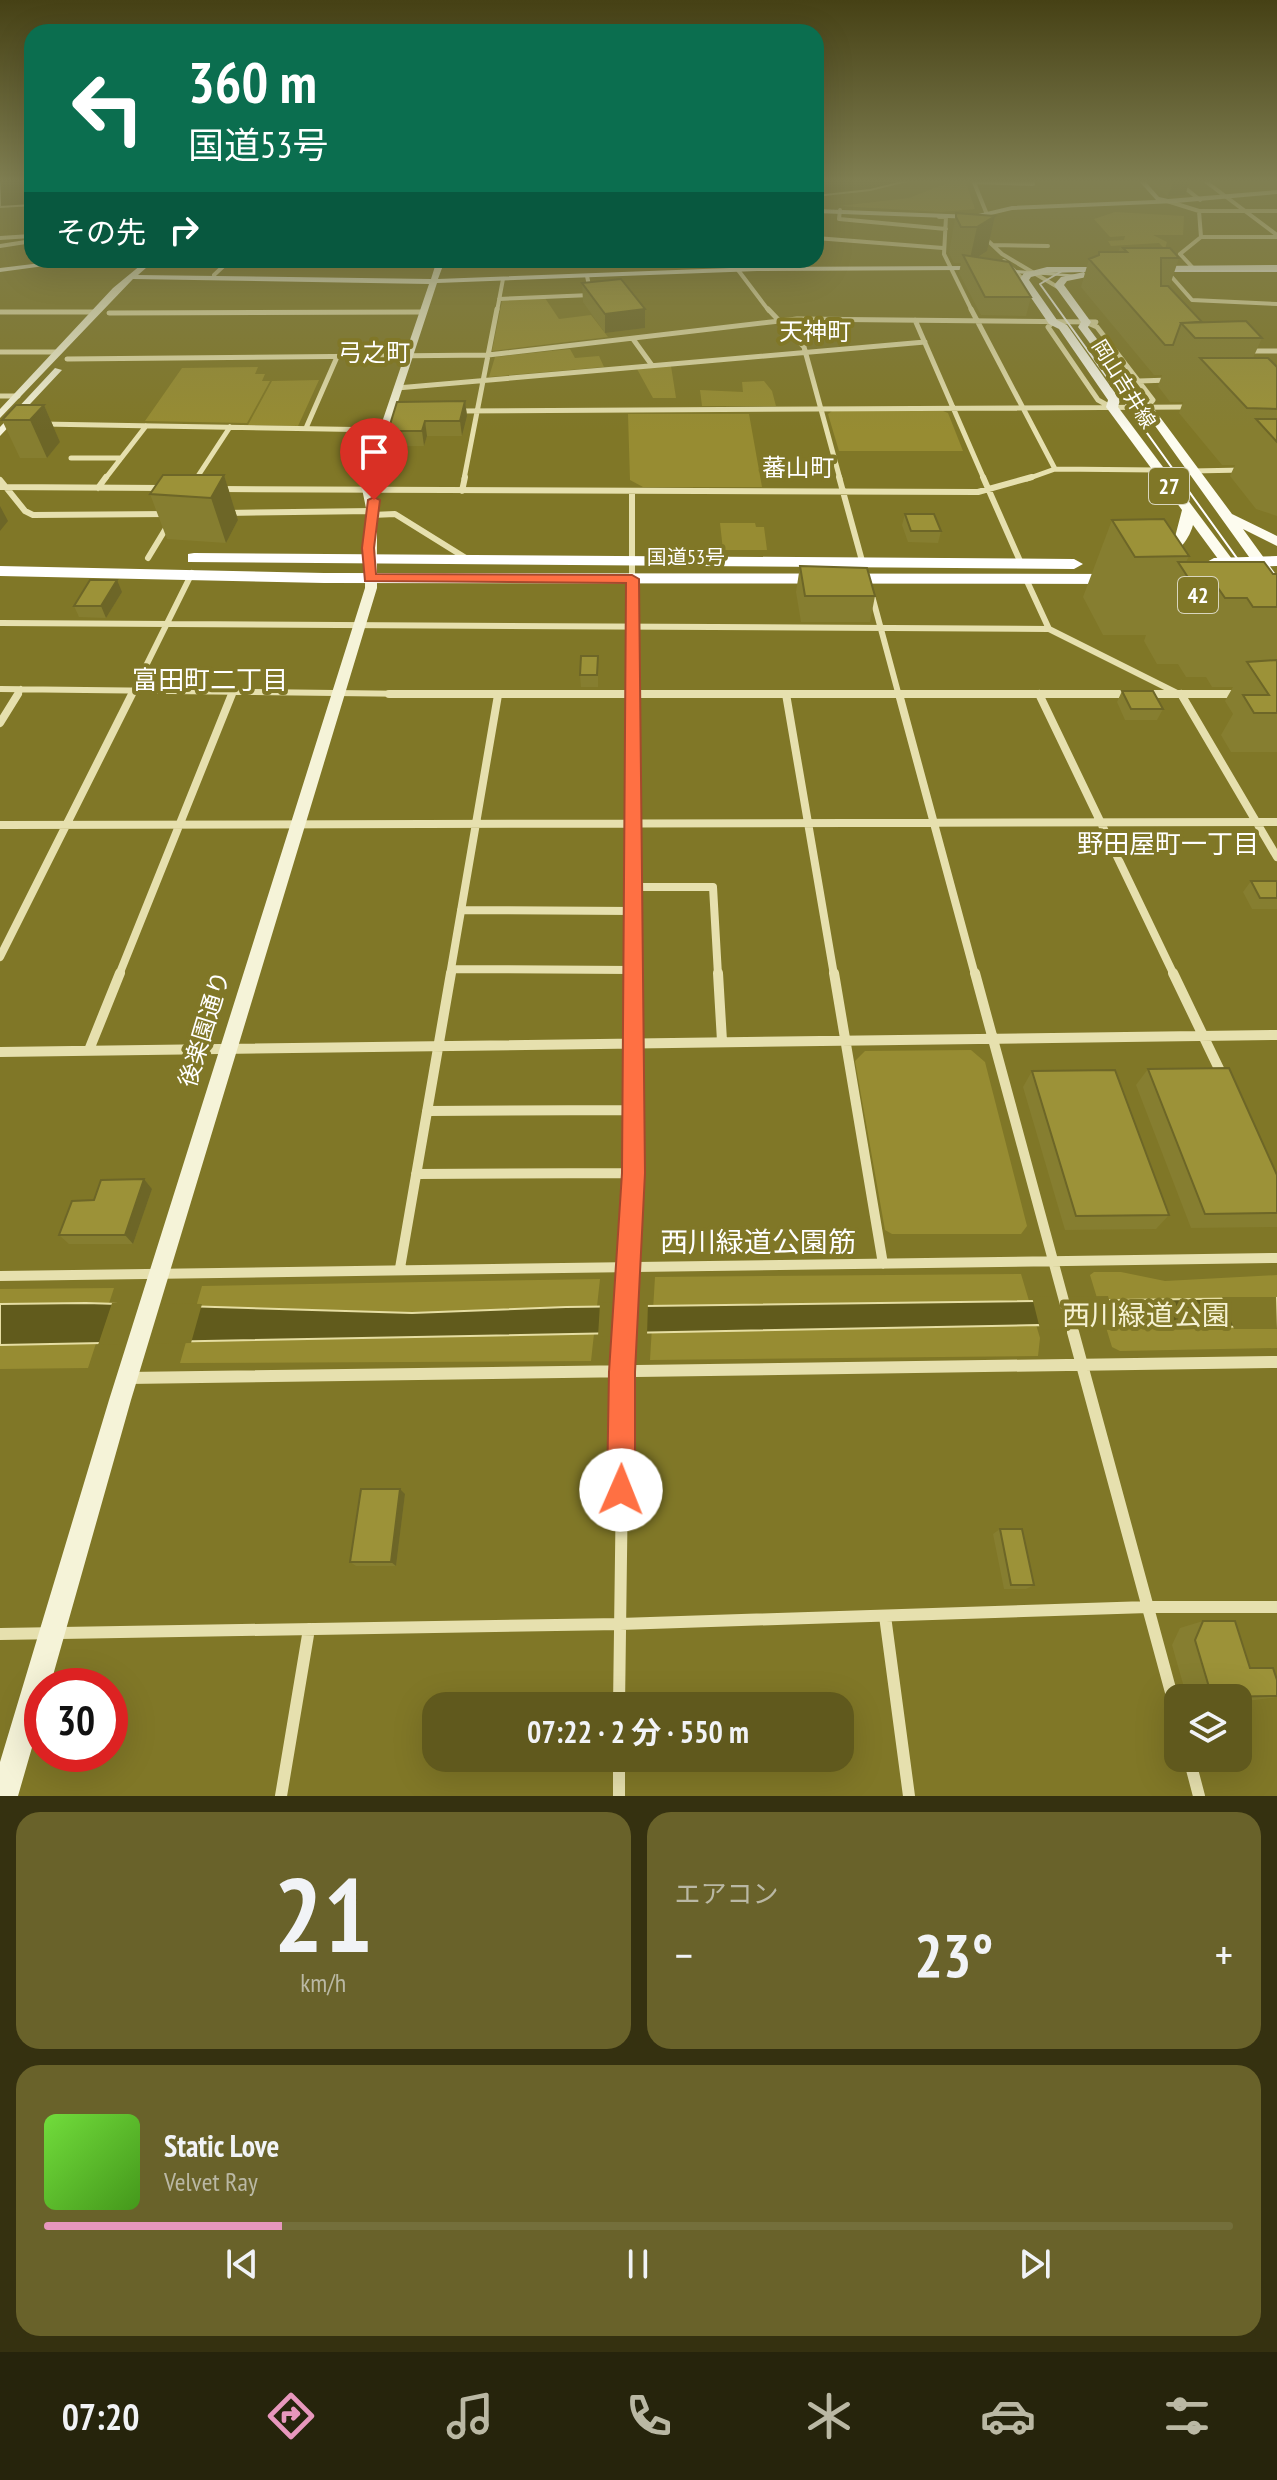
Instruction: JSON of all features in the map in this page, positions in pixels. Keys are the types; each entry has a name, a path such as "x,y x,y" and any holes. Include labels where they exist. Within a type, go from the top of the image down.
{"highway":[{"name":"国道53号","path":"1,568 148,558 369,569 632,570 862,561 1020,561 1105,568 1194,569 1228,563 1272,573"},
{"name":"国道53号","path":"1,568 245,577 469,560 867,579 1026,579 1105,568 1136,581"},
{"name":"国道53号","path":"1194,569 1243,584 1272,573"}],"main road":[{"path":"1277,268 1138,272 1277,275"},
{"path":"1020,270 1123,272 1076,275 1061,282 1061,289"},
{"name":"岡山吉井線","path":"1020,270 1053,322 1063,327 1114,400 1112,407 1228,563"},
{"name":"岡山吉井線","path":"1061,289 1091,322 1083,327 1137,400 1147,407 1219,509 1272,573"},
{"path":"1219,509 1277,542"},
{"path":"1145,557 1178,545 1188,533 1188,510"},
{"name":"42","path":"1228,563 1243,584"}],"street":[{"path":"948,264 1055,469"},
{"path":"949,267 978,264"},
{"path":"824,266 949,267 987,264"},
{"path":"1001,264 1020,270"},
{"path":"1001,264 1061,289"},
{"path":"1013,264 1020,270"},
{"path":"1189,264 1194,269"},
{"path":"982,265 1076,275"},
{"path":"0,270 24,267"},
{"path":"0,433 95,312 143,268"},
{"path":"214,275 221,268"},
{"name":"後楽園通り","path":"4,1796 126,1378 371,588 369,569 374,500 366,484 438,268"},
{"path":"135,277 214,275 434,279 664,268"},
{"path":"135,277 503,279 674,268"},
{"path":"736,268 754,295 782,321 805,352 1169,1684"},
{"path":"1170,275 1190,299 1277,304"},
{"path":"499,299 591,295 587,276"},
{"path":"0,415 109,313 130,290 135,277"},
{"path":"462,491 503,279"},
{"path":"0,312 95,312"},
{"path":"109,313 423,312"},
{"path":"915,320 1020,561"},
{"path":"0,352 337,357 488,355 782,321 1091,322 1153,400 1147,407"},
{"path":"633,339 651,364"},
{"path":"397,388 925,342"},
{"path":"1233,351 1277,351"},
{"path":"306,428 337,357"},
{"path":"1139,381 1176,380"},
{"path":"0,396 18,396"},
{"path":"452,411 1199,407"},
{"path":"389,411 405,411"},
{"path":"9,423 22,423"},
{"path":"38,424 383,430"},
{"path":"98,488 146,426"},
{"path":"205,489 190,489 230,427"},
{"path":"71,458 121,458"},
{"path":"219,489 990,491 1055,469 1157,470"},
{"path":"1192,471 1247,470"},
{"path":"0,480 25,511 33,515 174,514 148,558"},
{"path":"3,487 175,489"},
{"path":"619,1692 622,1372 633,1173 632,491"},
{"path":"214,513 395,514 469,560"},
{"path":"0,957 192,573"},
{"path":"1026,579 1049,629"},
{"path":"0,623 358,628 1049,629 1182,694 1277,857"},
{"path":"0,689 498,695 1244,694"},
{"path":"0,723 21,689"},
{"path":"89,1050 233,691"},
{"path":"786,693 883,1264"},
{"path":"1039,694 1223,1075"},
{"path":"400,1268 498,695"},
{"path":"0,825 1277,822"},
{"path":"633,887 713,887 722,1041"},
{"path":"461,910 633,911"},
{"path":"451,969 632,970"},
{"path":"0,1052 1277,1035"},
{"path":"427,1111 632,1110"},
{"path":"416,1174 633,1173"},
{"name":"西川緑道公園筋","path":"0,1276 1277,1258"},
{"path":"126,1378 1277,1362"},
{"path":"0,1634 620,1624 1148,1607 1277,1607"},
{"path":"885,1616 909,1796"},
{"path":"281,1796 309,1629"},
{"path":"619,1772 619,1796"},
{"path":"1193,1772 1199,1796"}],"green space":[{"path":"545,298 559,319 591,315 608,337 492,351 502,301"},
{"path":"570,349 575,358 599,356 604,367 489,377 495,357"},
{"path":"671,366 676,398 653,398 637,369"},
{"path":"258,367 255,374 265,374 262,381 270,381 247,423 145,421 182,368"},
{"path":"319,380 298,426 248,425 272,381"},
{"path":"764,381 772,391 776,406 702,406 700,390 743,392 742,382"},
{"path":"832,411 943,411 948,413 963,451 839,451 828,414"},
{"path":"628,414 749,414 762,487 643,487 630,480"},
{"path":"720,523 755,523 756,527 764,527 767,550 723,550"},
{"path":"971,1050 985,1062 1027,1226 1021,1234 892,1234 885,1230 855,1061 865,1051"},
{"name":"西川緑道公園","path":"1094,1272 1121,1272 1165,1281 1277,1275 1277,1348 1120,1351 1112,1347 1090,1275"},
{"name":"西川緑道公園","path":"1021,1274 1040,1338 1038,1356 650,1360 655,1277"},
{"path":"600,1279 591,1361 180,1363 202,1286"},
{"path":"114,1288 88,1368 0,1369 0,1289"}],"shaded area":[{"path":"1277,1298 1277,1327 1038,1325 0,1345 0,1304 86,1303 412,1313 566,1307"}],"pier":[{"path":"1108,1296 1118,1330 1040,1329 1032,1297"},
{"path":"1222,1297 1276,1297 1277,1329 1234,1329"},
{"path":"648,1302 647,1336 598,1337 600,1303"},
{"path":"112,1303 202,1304 191,1343 98,1345"}],"building":[{"path":"968,264 1010,264 1031,297 985,297"},
{"path":"1093,264 1161,264 1161,286 1168,286 1202,322 1181,323 1173,345 1165,345"},
{"path":"621,279 645,309 605,314 582,283"},
{"path":"1246,321 1262,338 1195,338 1181,323"},
{"path":"1200,358 1268,358 1277,367 1277,409 1247,408"},
{"path":"465,401 460,421 425,421 422,431 388,431 397,402"},
{"path":"16,405 44,405 30,420 2,420"},
{"path":"1256,419 1277,419 1277,442"},
{"path":"163,475 224,475 211,498 150,494"},
{"path":"905,514 934,514 941,531 911,531"},
{"path":"1164,519 1189,556 1135,557 1112,520"},
{"path":"1178,562 1264,562 1273,574 1277,574 1277,607 1253,607 1247,598 1225,598 1216,585 1193,585"},
{"path":"800,566 867,568 875,596 805,596"},
{"path":"90,580 117,580 101,606 74,606"},
{"path":"581,656 598,656 597,675 580,675"},
{"path":"1277,660 1277,713 1254,713 1243,695 1269,695 1247,662"},
{"path":"1122,691 1153,691 1163,709 1131,709"},
{"path":"1251,881 1277,881 1277,898 1260,898"},
{"path":"1229,1068 1277,1175 1277,1213 1205,1214 1148,1069"},
{"path":"1115,1070 1169,1215 1076,1216 1032,1071"},
{"path":"144,1179 125,1235 59,1235 72,1201 94,1200 101,1180"},
{"path":"361,1489 400,1489 391,1562 350,1562"},
{"path":"1000,1529 1022,1529 1034,1585 1011,1585"},
{"path":"1203,1621 1235,1621 1250,1668 1273,1668 1277,1696 1252,1696 1252,1684 1208,1684 1195,1640"}],"tram line":[{"path":"1109,271 1062,271 1040,284 1277,614"},
{"path":"1153,271 1277,271"}],"district":[{"name":"天神町","path":"815,331"},
{"name":"弓之町","path":"374,352"},
{"name":"蕃山町","path":"798,467"},
{"name":"富田町二丁目","path":"210,679"},
{"name":"野田屋町一丁目","path":"1168,843"}],"route":[{"path":"374,500 368,548 370,578 632,579 633,1173 622,1372 621,1490"}]}
